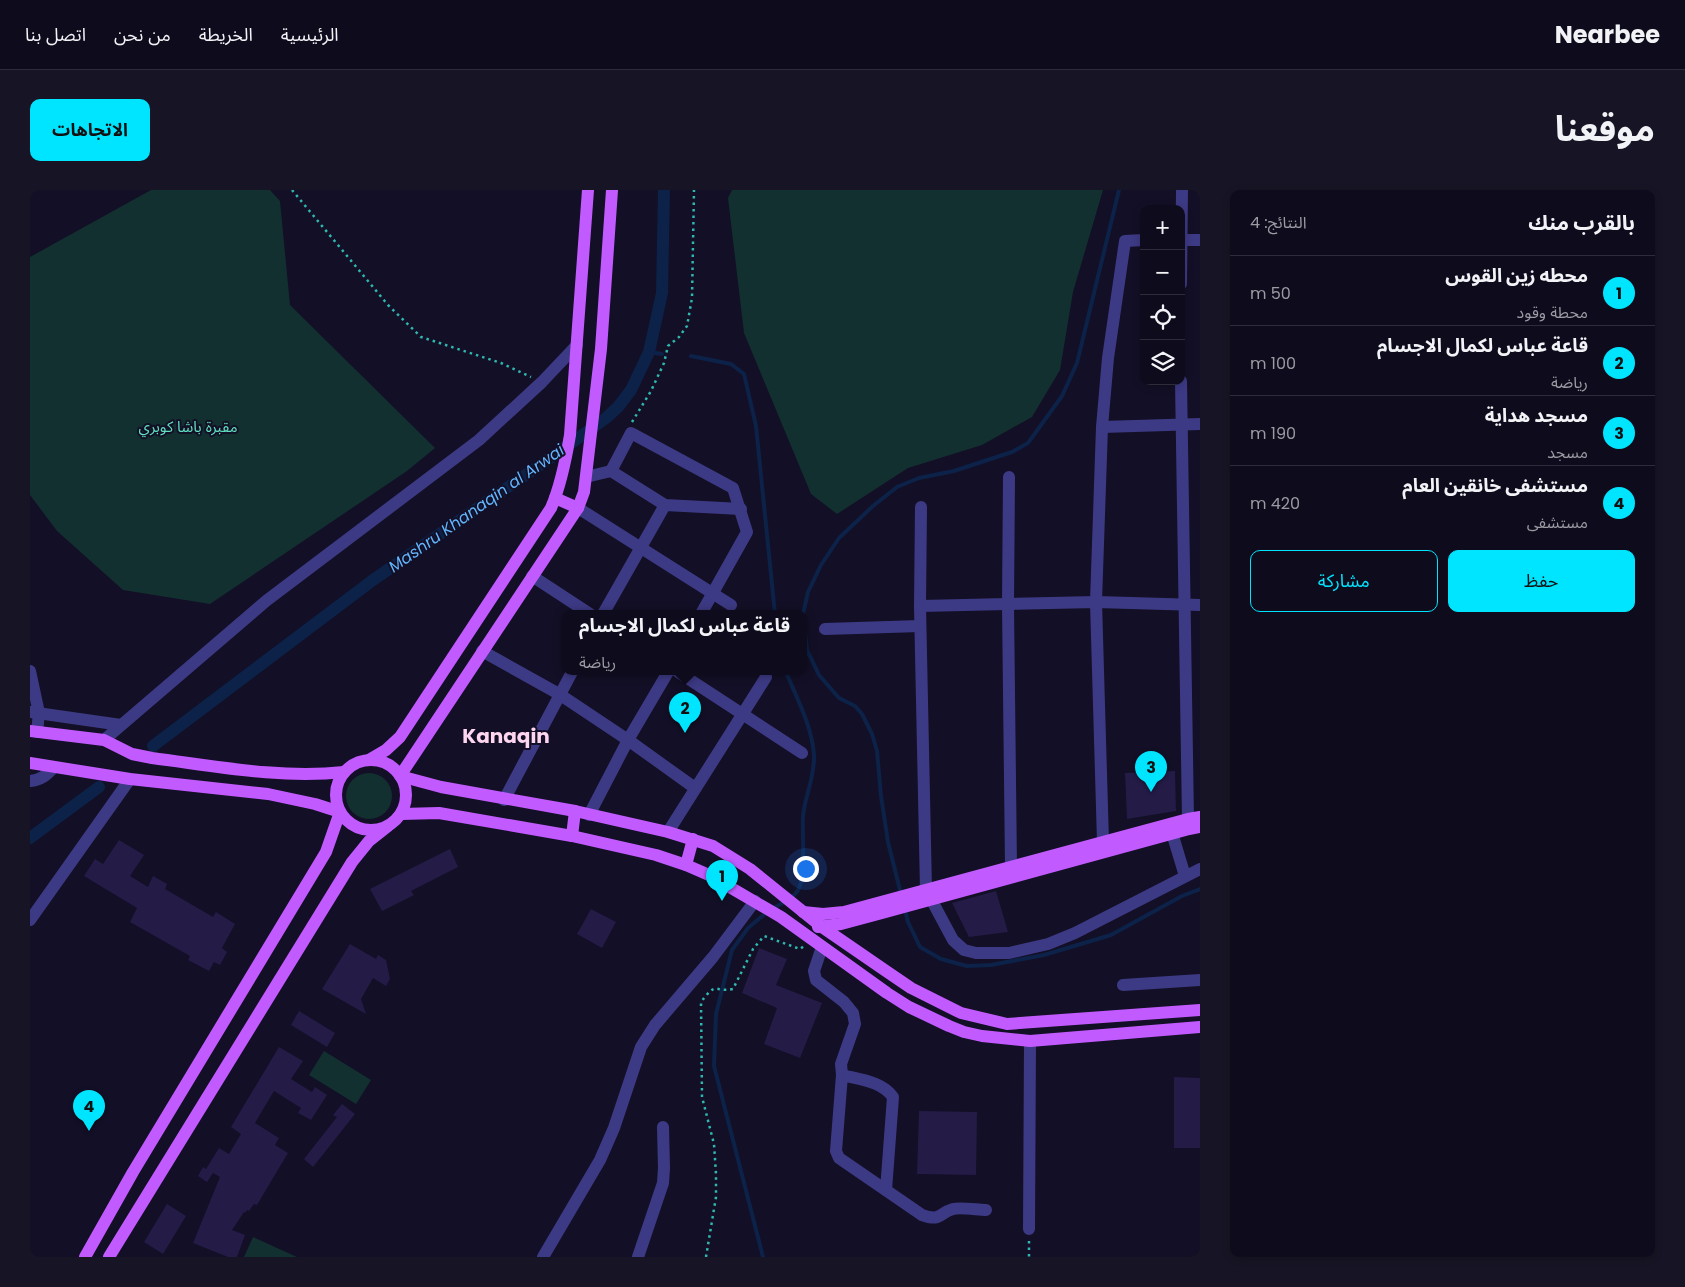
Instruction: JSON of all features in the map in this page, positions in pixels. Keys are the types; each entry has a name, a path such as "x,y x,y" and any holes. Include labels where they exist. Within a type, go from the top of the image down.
{"main road":[{"path":"388,826 378,830 367,830 356,827 346,821 336,802 338,781 351,766 369,760 386,750 400,737 551,508 570,435 588,190"},
{"path":"400,776 578,508 584,492 601,349 612,190"},
{"path":"555,498 578,508"},
{"path":"34,731 104,740 132,754 152,758 288,774 344,772"},
{"path":"108,1257 352,862 369,841 401,814 405,805 406,794 400,776 392,767 381,762 369,760"},
{"path":"30,763 130,779 268,794 315,804 340,812"},
{"path":"400,776 441,787 575,812 693,839 730,856 750,869 822,927 911,988 961,1014 1007,1024 1200,1010"},
{"path":"85,1257 133,1172 326,852 340,812"},
{"path":"572,836 575,812"},
{"path":"401,814 439,813 572,836 656,855 686,865 709,875 760,903 909,1007 948,1026 982,1036 1030,1041 1200,1027"},
{"path":"925,896 1012,867 1194,818"},
{"path":"799,930 841,924 880,908 1200,827"},
{"path":"686,865 693,839"},
{"path":"800,910 833,913 880,908"}],"street":[{"path":"1182,190 1182,205"},
{"path":"1103,842 1096,602 1102,428 1108,358 1124,241 1140,240"},
{"path":"1185,240 1200,240"},
{"path":"104,740 266,601 479,440 542,382 577,345"},
{"path":"1180,385 1184,605 1194,818"},
{"path":"1102,428 1200,424"},
{"path":"611,471 631,433 733,488 747,532 703,610"},
{"path":"586,477 611,471 665,505 741,509"},
{"path":"1009,477 1008,605 1012,867"},
{"path":"605,610 665,505"},
{"path":"921,507 920,626 925,896 953,940 964,950 976,953 1009,953 1048,944 1124,909 1200,869"},
{"path":"578,508 731,606"},
{"path":"532,576 584,610"},
{"path":"920,606 1096,602 1200,605"},
{"path":"825,629 920,626"},
{"path":"482,651 559,694 695,788"},
{"path":"30,671 35,713 34,731"},
{"path":"504,800 570,675"},
{"path":"589,815 628,740 666,675"},
{"path":"683,675 802,753"},
{"path":"668,832 766,677"},
{"path":"35,713 121,725"},
{"path":"31,782 48,773 54,767"},
{"path":"30,920 130,779"},
{"path":"1172,833 1184,876"},
{"path":"544,1257 600,1160 614,1128 641,1047 655,1025 760,903"},
{"path":"818,944 814,971 816,980 844,1002 853,1013 855,1024 841,1064 842,1075 836,1152 839,1158 922,1215 931,1218 941,1216 953,1209 986,1210"},
{"path":"1123,985 1200,980"},
{"path":"1029,1230 1030,1041"},
{"path":"842,1075 879,1084 887,1089 893,1097 886,1190"},
{"path":"638,1257 663,1183 663,1127"}],"path":[{"path":"292,190 388,305 420,337 501,363 542,382"},
{"path":"631,433 631,425 651,391 664,363 668,346 679,337 687,326 692,298 694,190"},
{"path":"706,1257 716,1197 716,1174 714,1144 702,1097 701,1002 709,991 717,988 734,989 753,949 764,936 800,949 818,944"},
{"path":"1029,1230 1029,1257"}],"green space":[{"name":"مقبرة باشا كوبري","path":"151,190 270,190 280,201 290,305 435,448 407,471 210,604 123,590 57,531 30,495 30,257"},
{"path":"732,190 1103,190 1073,292 1060,370 1032,417 982,445 908,468 837,514 811,494 744,333 728,198"},
{"path":"374,773 386,779 391,787 391,805 386,813 378,818 364,819 352,813 347,805 346,791 352,779 360,774"},
{"path":"324,1051 371,1080 356,1104 309,1075"},
{"path":"253,1237 297,1257 244,1257"}],"building":[{"path":"1175,771 1176,811 1127,819 1125,773"},
{"path":"119,840 144,855 130,876 148,887 153,876 167,884 165,889 213,917 216,912 235,924 222,948 227,952 220,965 214,962 209,971 188,960 190,956 130,922 137,908 84,876 95,859 103,864"},
{"path":"450,849 458,867 411,891 414,895 382,911 370,889"},
{"path":"996,891 1008,932 969,937 952,903"},
{"path":"591,909 616,922 602,948 577,934"},
{"path":"350,944 376,959 378,955 386,960 390,979 386,986 373,978 361,999 366,1014 322,989"},
{"path":"759,948 787,959 776,985 822,1003 800,1058 764,1044 777,1008 742,993"},
{"path":"299,1011 335,1033 327,1047 291,1025"},
{"path":"279,1047 303,1061 291,1079 312,1092 315,1087 327,1095 311,1120 298,1113 301,1108 274,1091 255,1123 279,1138 275,1145 288,1153 257,1205 254,1204 249,1211 244,1212 232,1230 245,1235 237,1257 228,1257 193,1243 220,1177 213,1173 207,1182 198,1176 203,1167 206,1169 219,1148 229,1154 241,1134 231,1127"},
{"path":"1174,1077 1200,1078 1200,1148 1174,1148"},
{"path":"342,1104 355,1114 313,1167 304,1159 337,1117 333,1115"},
{"path":"919,1111 977,1112 976,1175 917,1174"},
{"path":"167,1204 186,1216 163,1254 144,1242"}],"waterway":[{"name":"Mashru Khanaqin al Arwai","path":"153,746 373,580 556,454 606,418 618,407 631,390 649,352 662,293 664,190"},
{"path":"804,610 808,592 821,565 839,538 873,506 897,487 919,478 954,471 1012,452 1028,443 1062,396 1077,363 1119,190"},
{"path":"649,352 662,354"},
{"path":"691,356 731,364 744,374 756,426 775,610"},
{"path":"807,650 819,675 839,698 855,706 862,714 872,734 877,751 888,842 901,894"},
{"path":"772,909 794,895 801,882 803,816 814,763 813,744 807,723 787,675"},
{"name":"Mashru Khanaqin al Arwai","path":"30,838 99,787"},
{"path":"905,910 908,922 920,947 941,959 967,966 991,965 1044,955 1111,935 1182,896 1200,889"},
{"path":"763,1257 714,1066 716,1014 732,950 748,928 766,913"}],"place":[{"name":"قاعة عباس لكمال الاجسام","path":"685,733"},
{"name":"مسجد هداية","path":"1151,792"},
{"name":"محطه زين القوس","path":"722,901"},
{"name":"مستشفى خانقين العام","path":"89,1131"}],"district":[{"name":"Kanaqin","path":"506,736"}]}
